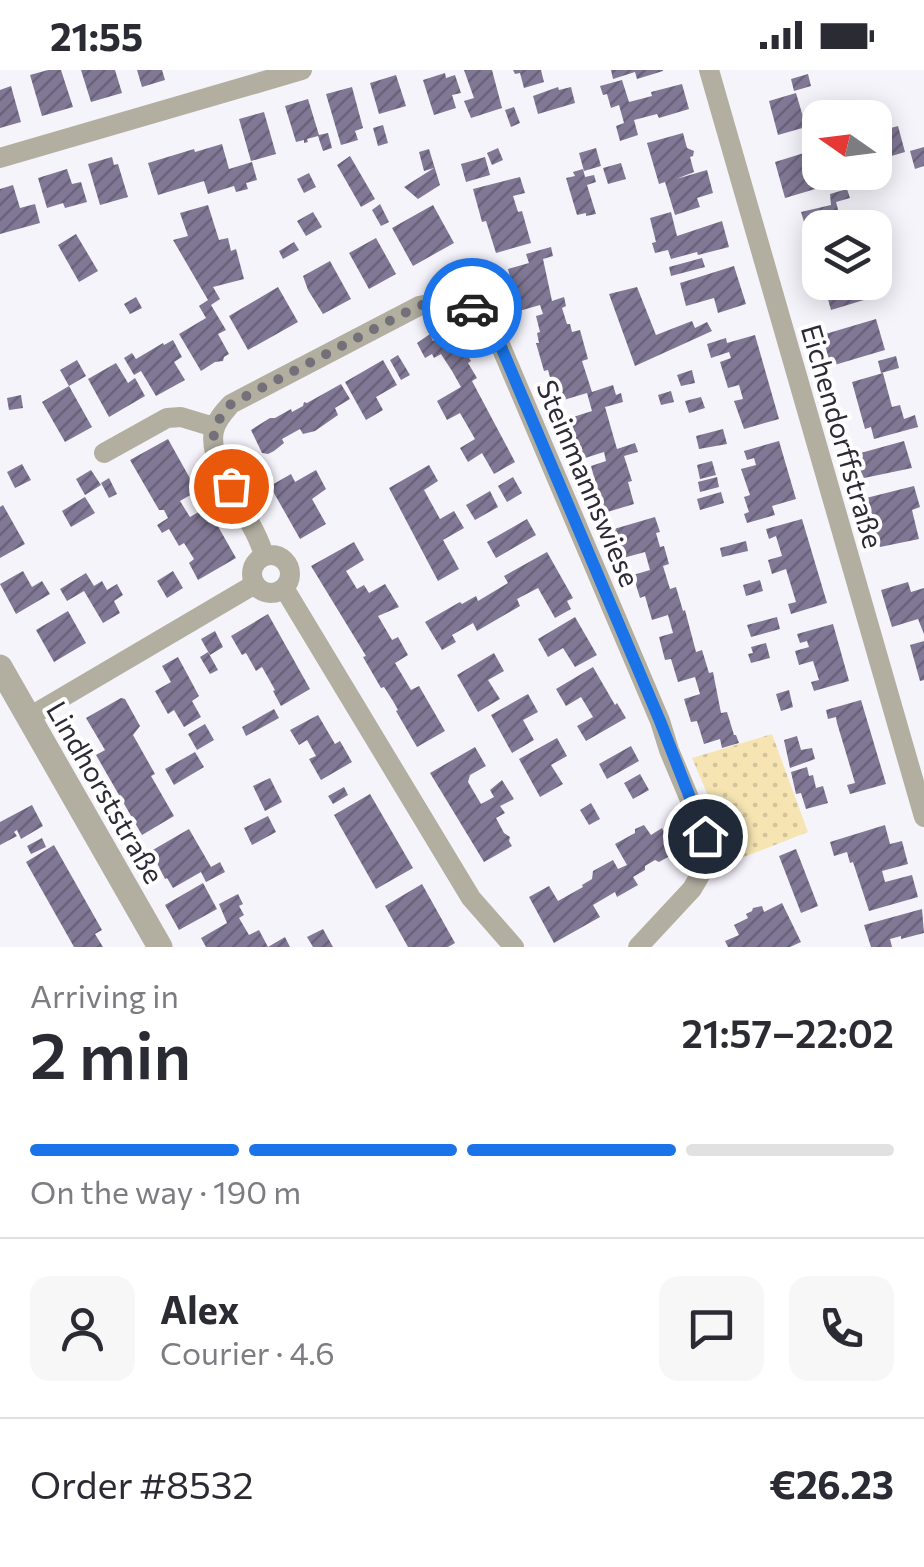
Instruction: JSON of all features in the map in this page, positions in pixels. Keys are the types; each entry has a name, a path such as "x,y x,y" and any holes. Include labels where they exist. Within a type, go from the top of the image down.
{"street":[{"path":"0,158 302,70"},
{"name":"Eichendorffstraße","path":"708,70 924,817"},
{"name":"Steinmannswiese","path":"214,426 231,404 418,306 453,302 481,312 493,328 705,836 703,870 692,889 638,947"},
{"path":"104,453 167,418 181,416 214,426 216,460 260,538 264,556"},
{"path":"264,556 280,557 286,562 290,576 278,592 265,592 255,584 253,568 264,556"},
{"path":"29,717 255,584"},
{"path":"284,588 472,898 514,947"},
{"name":"Lindhorststraße","path":"0,666 160,947"}],"shaded area":[{"path":"772,734 808,832 740,858 726,854 721,826 692,758"}],"building":[{"path":"61,70 73,107 42,116 30,75"},
{"path":"81,70 115,70 122,93 91,102"},
{"path":"137,70 162,70 165,80 142,87"},
{"path":"464,70 492,70 502,108 471,118 464,101 474,98"},
{"path":"513,70 541,70 544,82 524,88 520,73"},
{"path":"611,70 663,71 637,79 635,72 613,79"},
{"path":"445,73 446,78 455,75 461,93 452,95 456,108 434,115 423,80"},
{"path":"808,74 811,86 794,91 791,79"},
{"path":"396,75 406,106 379,114 370,83"},
{"path":"622,80 629,102 682,84 689,109 634,120 638,135 620,141 616,126 624,123 619,105 611,108 600,86"},
{"path":"11,86 21,122 0,128 0,90"},
{"path":"352,87 363,128 355,131 358,140 341,145 326,94"},
{"path":"571,87 575,103 538,114 533,96"},
{"path":"796,93 802,128 778,135 769,101"},
{"path":"308,99 319,135 328,133 332,148 323,151 318,136 307,139 308,142 296,142 285,106"},
{"path":"514,107 520,123 511,127 505,110"},
{"path":"264,112 276,154 251,161 239,119"},
{"path":"383,125 388,143 378,146 373,128"},
{"path":"898,126 905,152 892,156 892,128"},
{"path":"683,133 687,148 694,151 690,157 694,172 676,179 707,170 713,193 697,198 700,207 675,215 665,182 659,184 647,143"},
{"path":"222,144 229,169 252,162 257,180 246,183 248,189 236,192 234,186 208,194 204,181 158,195 148,163"},
{"path":"924,147 924,166 915,169 910,151"},
{"path":"498,148 503,160 492,165 487,153"},
{"path":"596,148 601,166 584,171 579,153"},
{"path":"429,149 440,185 418,199 404,187 434,168 424,171 419,152"},
{"path":"802,154 802,190 812,190 785,198 775,162"},
{"path":"350,156 375,199 361,207 337,165"},
{"path":"112,157 128,197 100,205 88,164"},
{"path":"485,157 490,175 466,182 461,164"},
{"path":"621,163 626,179 608,184 603,168"},
{"path":"67,169 72,184 81,182 87,202 47,208 38,178"},
{"path":"583,169 585,177 594,175 596,182 587,185 596,214 586,216 577,215 566,178"},
{"path":"309,173 316,187 304,193 297,179"},
{"path":"520,177 525,193 513,196 518,212 522,211 531,243 496,253 473,189"},
{"path":"13,185 20,208 35,204 40,223 0,234 0,189"},
{"path":"847,190 850,198 836,202 838,210 810,210 831,205 830,194"},
{"path":"380,204 389,222 381,226 372,210"},
{"path":"208,205 219,240 228,238 231,251 236,249 244,279 213,287 220,299 211,305 226,330 218,334 229,354 201,371 179,334 206,318 199,306 208,300 173,240 188,236 180,213"},
{"path":"433,205 454,243 413,266 392,228"},
{"path":"313,212 322,227 306,236 297,221"},
{"path":"671,212 677,236 722,221 729,247 671,259 668,250 655,253 650,218"},
{"path":"76,234 98,271 79,282 58,245"},
{"path":"376,238 396,274 369,289 349,253"},
{"path":"294,242 299,250 283,259 279,251"},
{"path":"551,247 553,256 543,259 552,301 564,297 566,306 562,308 567,324 572,332 580,330 588,359 582,361 592,392 613,385 616,395 621,393 623,402 605,407 617,449 635,443 638,452 624,456 634,504 604,513 591,466 606,461 604,452 582,459 570,418 592,411 587,393 557,402 536,343 540,332 536,316 543,314 540,305 519,311 508,269 529,263 526,254"},
{"path":"702,258 705,267 671,276 669,267"},
{"path":"330,261 351,299 323,314 303,276"},
{"path":"734,266 746,304 718,313 714,298 686,306 680,283"},
{"path":"278,287 298,322 248,350 229,316"},
{"path":"637,287 656,335 692,321 695,328 707,322 712,331 635,366 609,294"},
{"path":"136,297 142,308 130,314 124,304"},
{"path":"828,300 864,300 831,310"},
{"path":"876,319 885,350 831,366 822,335"},
{"path":"453,330 471,361 468,363 477,378 472,381 515,462 494,474 482,453 468,462 460,448 475,439 460,413 447,420 437,401 461,387 441,354 425,358 417,343 430,334 433,341"},
{"path":"755,335 779,419 744,429 734,401 743,399 739,385 728,388 720,362 731,358 729,352 711,358 707,344"},
{"path":"173,340 182,357 174,362 185,380 156,396 141,371 134,375 124,358 132,353 136,359"},
{"path":"398,355 410,375 401,380 390,360"},
{"path":"896,356 899,368 881,373 878,361"},
{"path":"77,360 86,376 69,386 60,370"},
{"path":"383,360 397,385 376,397 383,410 366,420 345,382"},
{"path":"116,363 128,383 135,378 145,396 109,417 88,379"},
{"path":"692,370 695,383 681,386 677,375"},
{"path":"883,373 892,407 900,405 904,419 915,415 918,427 874,439 871,427 865,429 852,382"},
{"path":"341,384 350,399 335,408 338,415 315,431 303,434 300,429 282,439 284,443 274,451 262,453 251,430"},
{"path":"69,386 92,427 65,442 42,402"},
{"path":"671,391 674,402 661,405 658,395"},
{"path":"21,395 23,408 9,410 7,398"},
{"path":"701,397 705,408 689,413 685,401"},
{"path":"723,429 727,444 699,449 696,436"},
{"path":"168,439 197,491 180,501 190,517 207,507 236,558 198,580 189,563 194,559 184,543 179,546 169,529 162,533 157,525 168,518 164,510 159,510 130,460"},
{"path":"779,441 796,499 772,506 775,515 747,523 744,514 749,512 744,497 750,495 741,469 756,465 754,458 747,460 744,451"},
{"path":"904,441 912,468 864,478 857,454"},
{"path":"712,461 716,475 700,479 697,465"},
{"path":"22,464 31,480 15,488 7,472"},
{"path":"429,465 438,481 424,490 440,519 454,511 464,528 443,540 459,569 438,581 389,488"},
{"path":"91,470 101,485 85,495 76,479"},
{"path":"316,470 326,489 312,499 326,524 300,539 270,486 291,474 295,482"},
{"path":"513,477 522,493 507,502 498,486"},
{"path":"717,477 719,487 700,492 698,482"},
{"path":"109,478 117,494 109,498 101,483"},
{"path":"914,486 920,507 912,510 919,539 880,547 866,498"},
{"path":"490,491 498,507 475,520 466,505"},
{"path":"721,492 724,503 700,510 697,499"},
{"path":"85,497 95,513 71,527 62,511"},
{"path":"3,505 25,544 0,558 0,507"},
{"path":"655,517 660,547 664,546 669,564 663,566 670,589 676,587 696,652 702,650 709,673 713,672 721,713 727,712 739,743 722,748 720,739 704,744 684,699 700,694 695,677 678,682 671,659 665,660 659,637 673,633 668,615 652,620 645,596 640,598 633,575 650,570 645,552 623,558 614,529"},
{"path":"527,519 536,535 496,558 487,542"},
{"path":"802,519 827,603 791,614 788,604 796,602 786,569 772,574 768,560 782,556 776,536 769,539 766,529"},
{"path":"746,541 748,551 722,557 720,548"},
{"path":"354,542 364,560 346,571 357,589 364,585 369,593 385,584 399,607 378,616 392,640 398,637 408,655 395,663 411,690 419,686 445,731 417,747 311,566"},
{"path":"547,552 573,598 567,601 571,609 555,618 538,588 517,599 520,606 477,631 473,623 452,635 456,642 442,650 425,622 460,602 476,596 478,601 508,583 504,576"},
{"path":"23,571 32,587 42,581 50,594 16,614 0,584"},
{"path":"173,571 183,588 167,598 157,581"},
{"path":"86,573 94,586 102,581 107,590 117,584 123,595 114,601 120,613 103,623 84,591 67,601 60,589"},
{"path":"760,580 763,591 746,596 743,585"},
{"path":"908,582 911,592 924,588 924,634 918,619 892,627 881,590"},
{"path":"68,611 86,643 54,662 36,630"},
{"path":"268,614 310,689 281,706 262,667 256,671 231,636"},
{"path":"575,617 597,655 575,667 563,648 548,657 538,639"},
{"path":"777,617 780,629 751,637 747,625"},
{"path":"833,624 849,681 814,691 811,682 819,680 813,661 799,665 795,651 809,647 807,641 800,643 797,634"},
{"path":"215,631 223,647 210,655 201,639"},
{"path":"924,641 924,680 920,681 910,645"},
{"path":"766,643 770,658 751,663 751,647"},
{"path":"208,652 218,670 210,674 200,657"},
{"path":"494,653 504,671 488,680 500,699 478,712 457,675"},
{"path":"178,657 199,696 192,701 201,717 184,727 174,710 168,714 155,691 171,682 162,666"},
{"path":"593,667 626,718 586,741 577,726 593,717 581,697 566,706 556,689"},
{"path":"789,690 793,707 781,711 776,694"},
{"path":"528,694 538,712 523,720 534,740 512,753 491,715"},
{"path":"121,698 140,726 133,735 174,816 142,835 96,755 105,750 86,718"},
{"path":"861,700 886,784 850,794 847,785 855,783 836,717 828,719 826,710"},
{"path":"274,709 279,718 246,736 242,727"},
{"path":"318,715 335,744 340,741 352,762 321,780 309,759 316,756 307,740 299,745 290,730"},
{"path":"205,724 214,740 197,750 188,734"},
{"path":"797,736 801,750 812,748 815,759 790,768 784,740"},
{"path":"557,738 567,756 551,765 563,784 540,797 519,759"},
{"path":"631,746 639,761 607,779 599,764"},
{"path":"475,747 486,766 470,775 468,782 481,804 494,797 490,790 502,780 514,799 500,806 505,813 496,818 512,846 484,862 430,773"},
{"path":"195,752 204,767 174,785 165,769"},
{"path":"807,767 816,788 823,786 828,803 806,809 801,793 796,794 791,772"},
{"path":"640,774 649,790 633,799 624,783"},
{"path":"270,778 282,802 265,811 253,786"},
{"path":"344,787 348,795 333,804 328,796"},
{"path":"370,794 413,868 376,889 334,815"},
{"path":"591,803 600,819 589,825 580,810"},
{"path":"32,805 43,826 21,839 17,830 17,836 0,845 0,822"},
{"path":"268,816 276,832 252,845 244,828"},
{"path":"644,825 651,835 662,828 675,853 645,866 633,877 638,885 593,905 600,917 554,943 529,897 549,886 558,901 583,887 592,879 593,871 613,860 618,869 627,865 615,844"},
{"path":"885,825 890,844 902,841 908,864 882,871 885,882 912,875 918,897 869,911 853,862 850,863 847,852 834,856 830,842"},
{"path":"189,829 211,867 220,862 225,872 206,882 201,872 173,888 151,851"},
{"path":"42,838 46,847 31,854 27,846"},
{"path":"54,845 102,930 95,934 103,947 74,947 26,862"},
{"path":"796,849 818,906 801,913 779,856"},
{"path":"203,883 217,909 179,930 165,905"},
{"path":"422,884 455,943 448,947 408,947 385,906"},
{"path":"238,894 244,915 239,918 249,935 259,930 268,947 206,947 201,938 227,923 219,904"},
{"path":"782,903 801,942 790,947 728,947 725,941 739,935 734,925 748,918 746,914 753,908 762,906 764,912"},
{"path":"922,909 924,933 890,939 892,947 871,947 864,925"},
{"path":"323,929 333,947 313,947 307,937"},
{"path":"285,937 290,947 268,947"}],"way so far":[{"path":"231,486 216,460 212,443 214,426 231,404 418,306 442,302 472,308"}],"route":[{"path":"472,308 481,312 493,328 705,836"}]}
